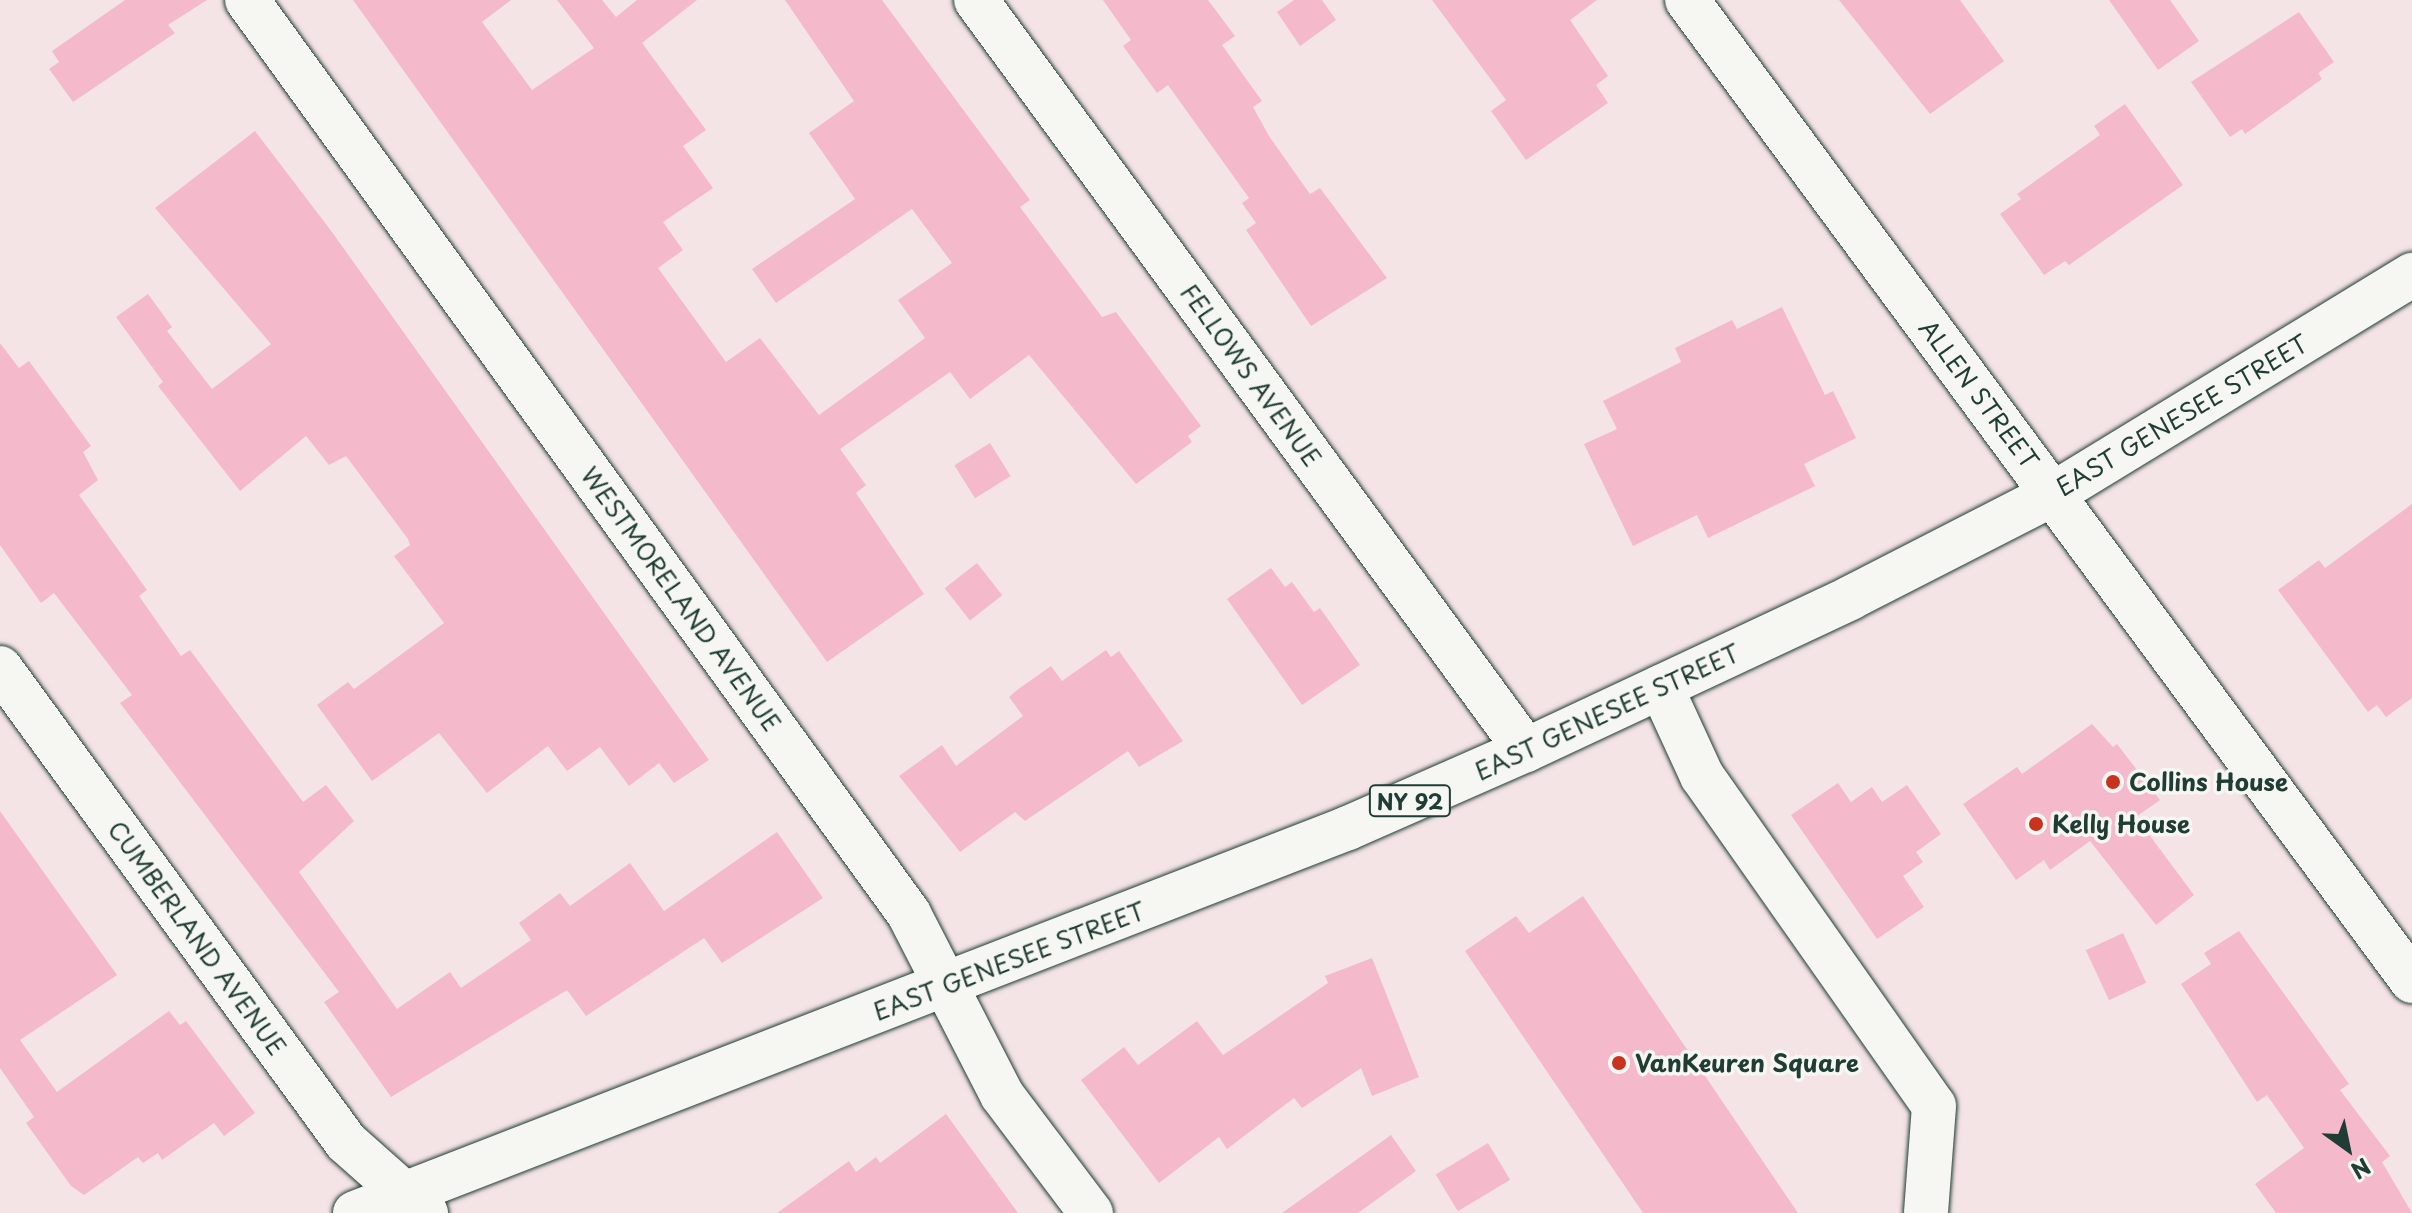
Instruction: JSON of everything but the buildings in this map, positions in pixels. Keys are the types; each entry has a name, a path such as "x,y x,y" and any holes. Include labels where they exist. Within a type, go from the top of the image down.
{"street":[{"name":"WESTMORELAND AVENUE","path":"247,0 909,914 1002,1095 1091,1213"},
{"name":"FELLOWS AVENUE","path":"976,0 1526,750"},
{"name":"ALLEN STREET","path":"1687,0 2412,981"},
{"name":"EAST GENESEE STREET","path":"355,1213 417,1204 946,985 1348,828 1526,750 2053,494 2412,275"},
{"name":"CUMBERLAND AVENUE","path":"0,668 346,1142 417,1204"},
{"path":"1661,687 1702,776 1934,1106 1926,1213"}],"place":[{"name":"Collins House","path":"2113,782"},
{"name":"Kelly House","path":"2036,824"},
{"name":"VanKeuren Square","path":"1619,1063"}]}
